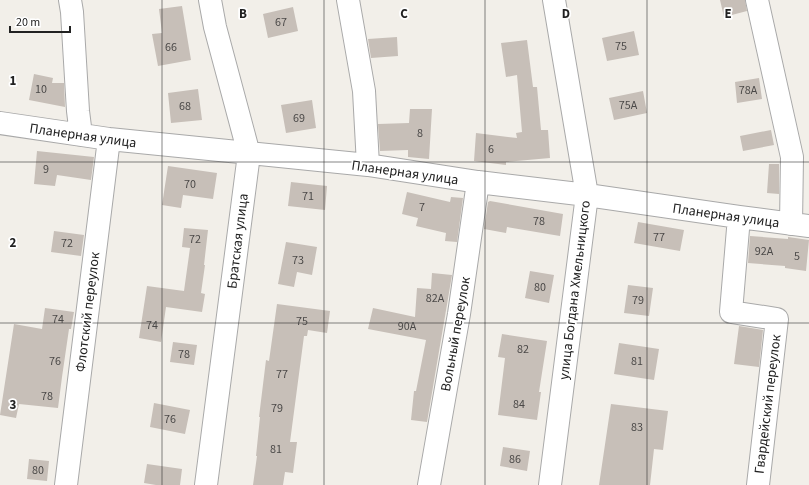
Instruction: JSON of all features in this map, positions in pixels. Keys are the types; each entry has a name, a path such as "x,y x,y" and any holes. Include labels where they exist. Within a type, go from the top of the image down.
{"street":[{"path":"70,0 81,135"},
{"name":"Братская улица","path":"206,485 249,154 215,27 210,0"},
{"path":"348,0 364,91 368,165"},
{"name":"улица Богдана Хмельницкого","path":"550,485 587,195 554,0"},
{"path":"757,0 792,157 800,225"},
{"name":"Планерная улица","path":"0,123 109,139 368,165 478,182 587,195 800,225"},
{"name":"Флотский переулок","path":"66,485 109,139"},
{"name":"Вольный переулок","path":"429,485 460,314 478,182"},
{"name":"Гвардейский переулок","path":"739,217 731,312 777,319 758,485"}],"building":[{"path":"720,0 745,0 747,11 724,17"},
{"path":"182,6 191,60 158,66 152,34 162,33 159,9"},
{"path":"293,7 298,31 268,38 263,14"},
{"path":"634,31 639,55 607,61 602,38"},
{"path":"397,37 398,56 371,58 368,39"},
{"path":"527,40 533,87 537,87 541,130 548,130 550,158 506,162 506,165 474,161 476,133 517,138 516,133 522,132 517,75 506,77 501,43"},
{"path":"34,74 53,78 52,83 64,83 65,107 29,100"},
{"path":"759,78 762,99 737,103 735,82"},
{"path":"198,89 202,120 171,123 168,93"},
{"path":"643,91 647,113 614,120 609,98"},
{"path":"312,100 316,128 286,133 281,105"},
{"path":"410,109 432,109 429,159 408,157 408,150 380,151 378,124 409,123"},
{"path":"771,130 774,145 743,151 740,136"},
{"path":"37,151 94,157 91,180 57,175 55,186 34,184"},
{"path":"769,164 779,164 779,194 767,193"},
{"path":"168,166 217,173 213,199 183,195 181,208 162,205"},
{"path":"291,182 327,186 325,210 288,206"},
{"path":"407,192 450,202 451,197 463,198 457,242 445,241 446,233 416,226 418,218 402,214"},
{"path":"490,201 563,214 560,236 507,227 506,233 484,229 488,202"},
{"path":"638,222 684,230 680,251 634,243"},
{"path":"184,228 208,230 201,293 205,294 202,312 166,307 161,342 139,338 147,286 184,291 190,248 182,247"},
{"path":"54,231 84,235 81,256 51,252"},
{"path":"750,236 788,239 788,237 809,240 806,271 785,268 785,266 748,263"},
{"path":"286,242 317,247 312,275 297,272 294,287 278,284"},
{"path":"530,271 554,275 549,303 525,298"},
{"path":"432,273 452,275 427,422 411,420 414,391 416,391 426,340 368,329 373,308 415,317 417,288 431,289"},
{"path":"628,285 653,288 649,316 624,313"},
{"path":"277,304 330,311 327,333 308,330 307,336 304,336 290,442 297,442 293,473 285,472 283,485 253,485 266,360 269,361"},
{"path":"45,308 74,312 71,329 69,329 58,408 19,404 16,418 0,415 14,324 42,329"},
{"path":"739,326 763,330 759,367 734,364"},
{"path":"502,334 547,341 539,392 541,392 537,420 498,415 505,358 498,357"},
{"path":"173,342 197,345 194,365 170,362"},
{"path":"619,343 659,349 654,380 614,374"},
{"path":"154,403 190,410 185,434 150,427"},
{"path":"611,404 668,411 663,450 654,449 650,485 599,485"},
{"path":"503,447 530,451 527,471 500,466"},
{"path":"29,459 49,461 47,481 27,479"},
{"path":"147,464 182,469 180,485 156,485 144,483"}]}
